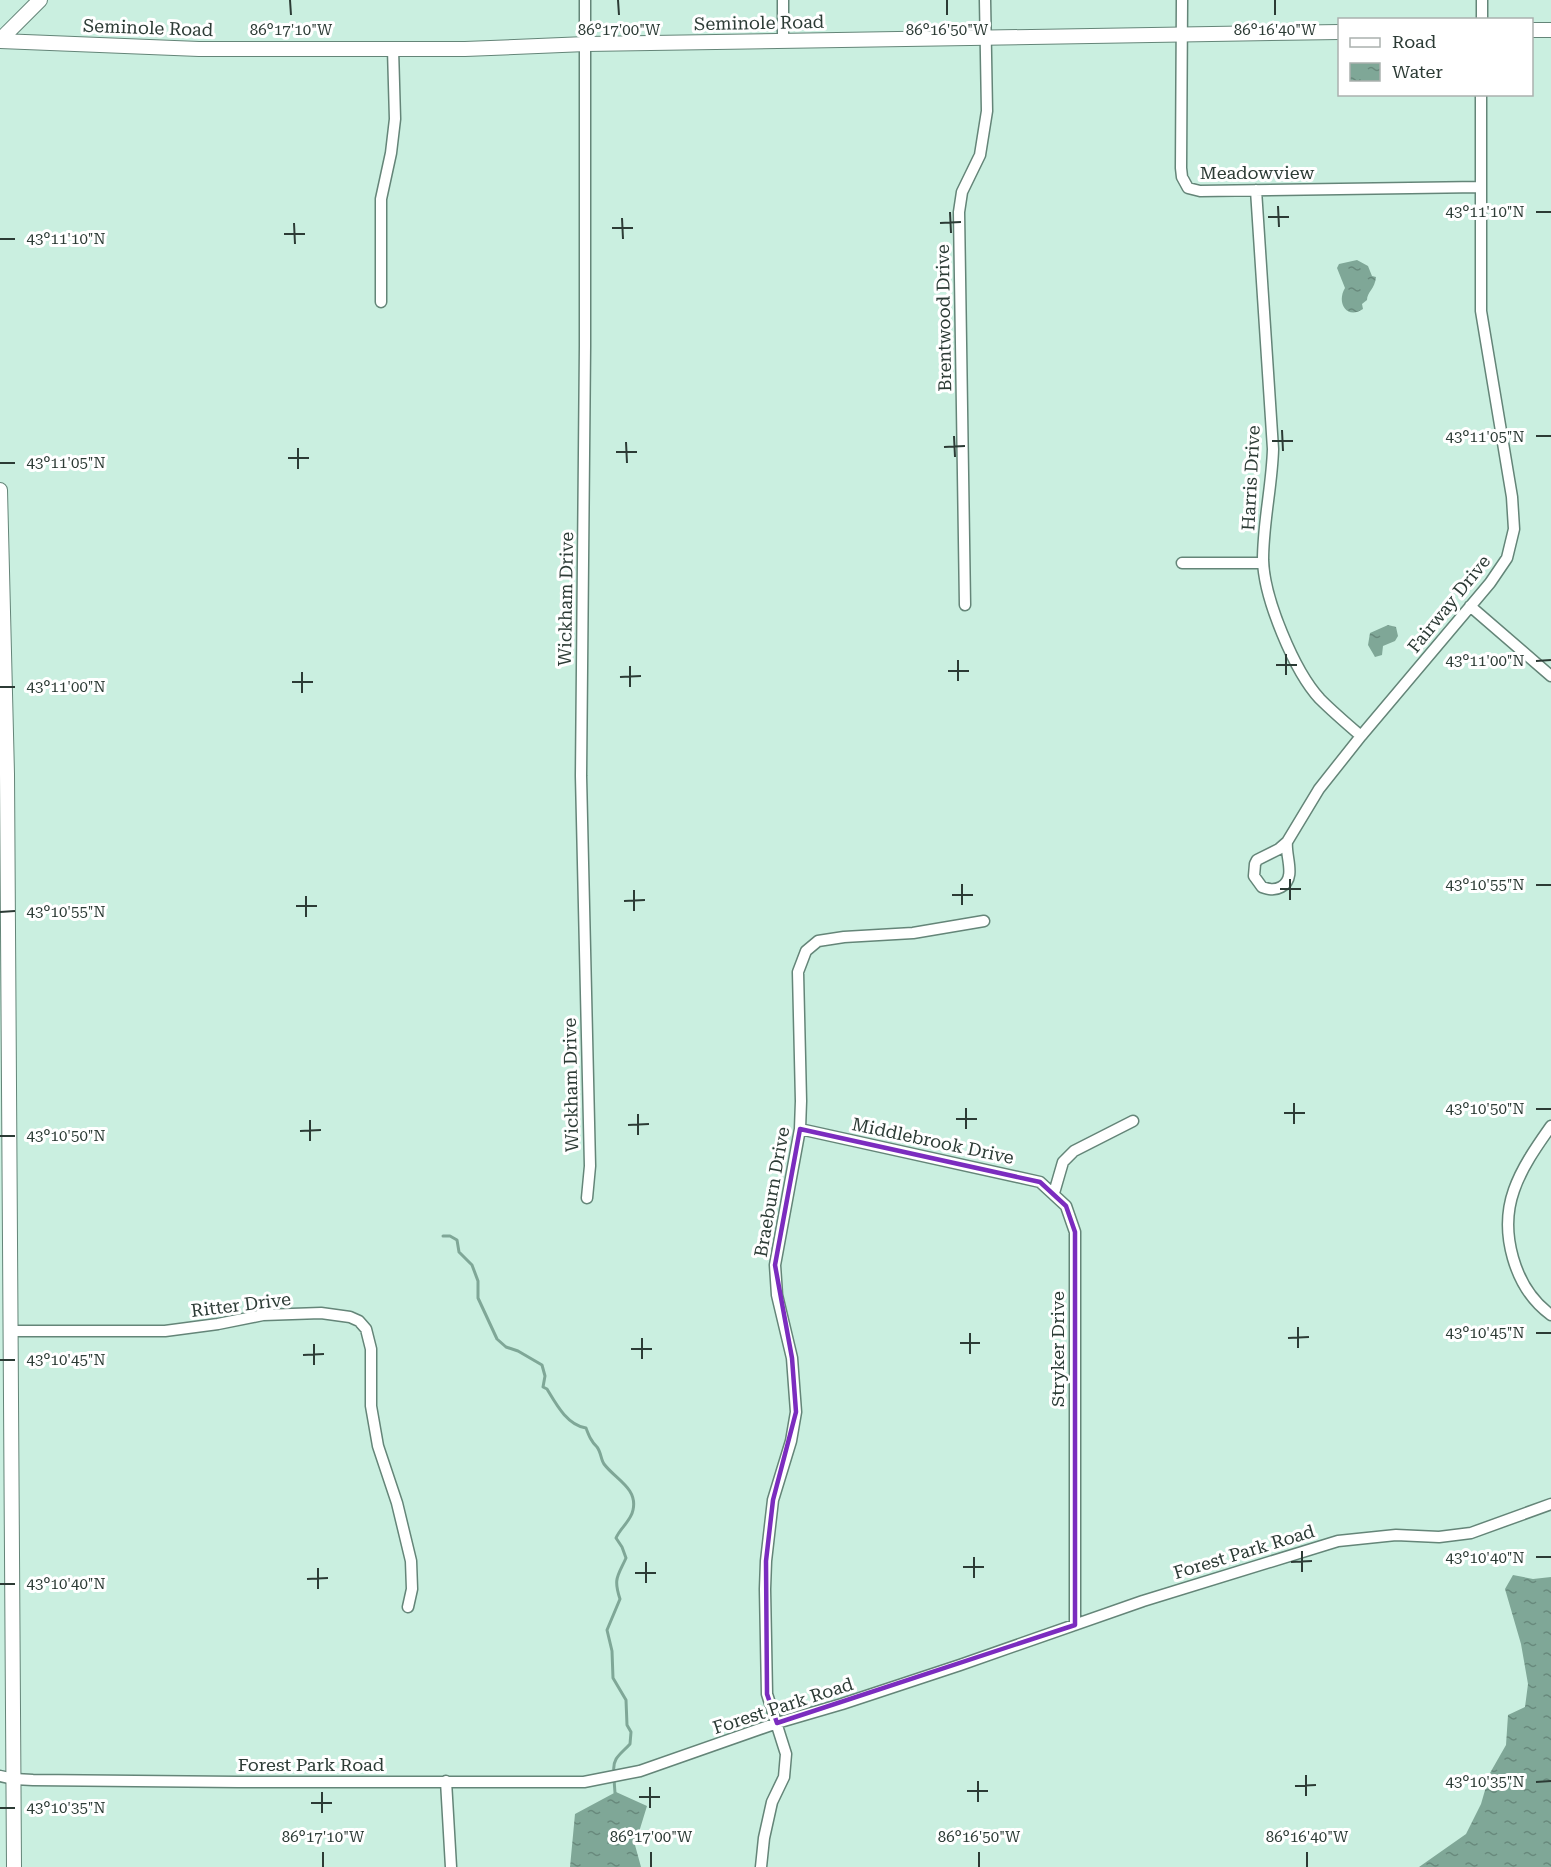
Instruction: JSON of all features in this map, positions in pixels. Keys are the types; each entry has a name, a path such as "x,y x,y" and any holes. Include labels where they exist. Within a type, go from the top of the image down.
{"street":[{"path":"0,40 40,0"},
{"name":"Wickham Drive","path":"585,0 581,776 590,1155 587,1198"},
{"path":"783,0 783,41"},
{"name":"Brentwood Drive","path":"965,605 959,212 963,192 980,155 987,111 985,0"},
{"path":"1182,0 1182,35"},
{"path":"1482,0 1482,18"},
{"path":"1533,30 1551,30"},
{"name":"Seminole Road","path":"0,40 199,48 465,49 586,44 1338,32"},
{"name":"Meadowview","path":"1182,35 1181,168 1185,184 1192,190 1480,187"},
{"path":"381,302 381,199 395,119 393,49"},
{"name":"Fairway Drive","path":"1287,842 1289,873 1287,881 1276,889 1262,887 1254,876 1255,864 1260,858 1279,849 1287,842 1320,789 1361,736 1490,583 1507,558 1514,529 1512,497 1480,311 1481,96"},
{"name":"Harris Drive","path":"1256,190 1273,449 1263,563 1274,614 1300,669 1318,698 1361,736"},
{"path":"0,489 7,1338 7,1777 14,1867"},
{"path":"1182,563 1263,563"},
{"path":"1470,606 1551,676"},
{"name":"Braeburn Drive","path":"761,1867 764,1838 772,1802 784,1777 786,1754 767,1694 766,1561 773,1500 791,1441 796,1412 792,1358 777,1294 775,1264 800,1129 798,972 806,951 818,941 913,933 984,921"},
{"path":"1054,1193 1063,1162 1074,1150 1133,1121"},
{"path":"1551,1126 1513,1191 1509,1212 1509,1230 1511,1251 1518,1274 1528,1292 1551,1315"},
{"name":"Middlebrook Drive","path":"800,1129 1040,1182 1054,1193"},
{"name":"Stryker Drive","path":"1054,1193 1066,1206 1075,1232 1075,1625"},
{"name":"Ritter Drive","path":"7,1338 165,1331 263,1315 321,1313 350,1317 359,1321 366,1329 371,1349 371,1406 378,1446 397,1503 411,1561 412,1589 408,1607"},
{"name":"Forest Park Road","path":"7,1777 238,1782 584,1782 628,1774 1214,1578 1338,1541 1396,1535 1439,1537 1471,1533 1551,1504"},
{"path":"446,1781 451,1867"}],"highlighted area":[{"path":"800,1129 1040,1182 1066,1206 1075,1232 1075,1625 777,1723 767,1694 766,1561 773,1500 796,1412 792,1358 775,1265"}],"water":[{"path":"1357,260 1368,266 1372,276 1376,277 1367,300 1362,304 1363,309 1352,312 1348,311 1343,304 1345,288 1337,268 1339,264"},
{"path":"1388,625 1396,627 1398,636 1395,641 1383,646 1382,655 1375,657 1368,645 1370,633"},
{"path":"1513,1575 1533,1579 1551,1577 1551,1867 1419,1867 1466,1834 1481,1804 1490,1773 1506,1745 1508,1715 1525,1707 1528,1684 1521,1644 1505,1589"},
{"path":"616,1792 647,1806 635,1845 641,1867 570,1867 575,1814"}],"waterway":[{"path":"443,1236 450,1236 457,1240 459,1252 472,1265 478,1281 478,1298 497,1339 506,1347 542,1365 545,1376 543,1387 573,1423 586,1428 604,1464 629,1490 634,1502 632,1514 616,1538 626,1558 617,1582 620,1599 607,1630 612,1651 613,1678 626,1700 627,1725 631,1732 630,1744 616,1760 614,1772"},
{"path":"614,1779 615,1793"}]}
